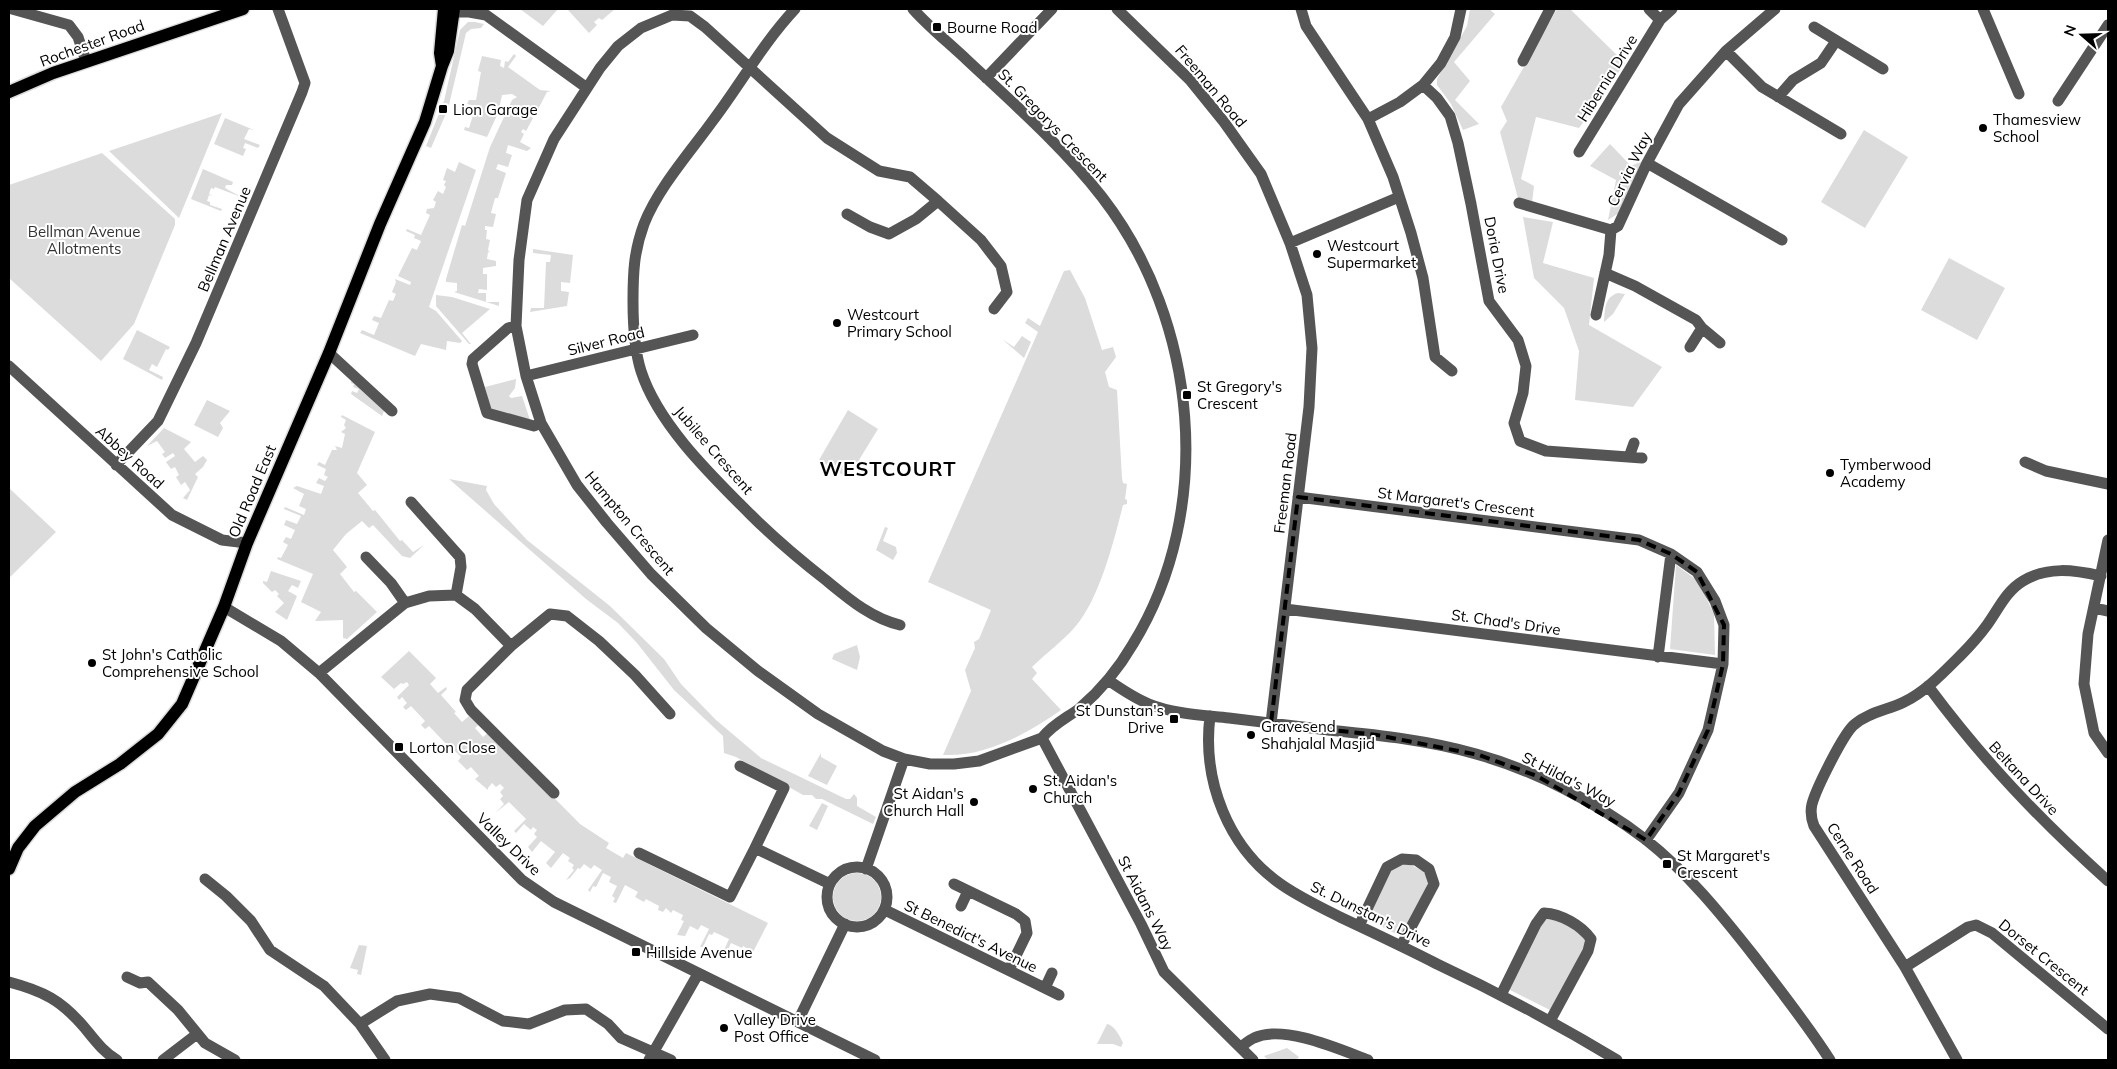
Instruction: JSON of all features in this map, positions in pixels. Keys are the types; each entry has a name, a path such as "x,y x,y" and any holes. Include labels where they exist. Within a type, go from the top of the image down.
{"main road":[{"name":"Rochester Road","path":"9,92 86,61 243,9"},
{"name":"Old Road East","path":"9,869 18,848 35,826 75,792 120,764 158,734 182,704 224,607 247,543 329,352 380,224 425,122 448,51 449,10"}],"street":[{"path":"12,9 32,12 71,26 78,37 86,61"},
{"name":"Bellman Avenue","path":"116,465 158,421 196,343 302,92 305,82 278,9"},
{"name":"Jubilee Crescent","path":"795,9 781,25 667,183 645,223 633,263 633,321 637,348 641,371 661,410 686,445 723,487 788,550 847,597 882,620 900,625"},
{"name":"St. Gregorys Crescent","path":"912,9 986,78 1074,165 1102,196 1124,228 1150,278 1170,334 1179,370 1185,423 1186,467 1181,511 1172,553 1148,618 1128,652 1108,680 1080,708 1051,728 1042,738"},
{"path":"986,78 1052,9"},
{"name":"Freeman Road","path":"1117,9 1190,80 1224,122 1261,174 1290,243 1307,295 1312,348 1309,407 1272,723"},
{"path":"1301,9 1306,26 1368,119 1393,177 1423,278 1435,357 1452,371"},
{"path":"1368,119 1400,102 1423,85 1440,63 1455,37 1461,9"},
{"path":"1523,61 1550,9"},
{"path":"1649,9 1660,20"},
{"name":"Hibernia Drive","path":"1579,152 1660,20 1672,9"},
{"name":"Cervia Way","path":"1610,230 1618,226 1647,162 1679,104 1726,50 1775,9"},
{"path":"1983,9 2019,94"},
{"path":"449,10 479,13 488,16 587,88"},
{"name":"Hampton Crescent","path":"904,759 883,751 852,735 812,710 758,671 678,602 623,544 568,472 541,423 526,376 516,326 519,260 527,200 554,139 587,88 618,46 641,28 672,15 690,16 705,27 827,138 879,170 910,177 982,240 1001,266 1007,292 994,309"},
{"path":"2058,101 2108,25"},
{"path":"1814,27 1883,69"},
{"path":"1778,97 1793,80 1821,63 1836,41"},
{"path":"1726,50 1756,82 1841,134"},
{"name":"Doria Drive","path":"1423,85 1437,98 1450,116 1458,143 1471,204 1489,301 1518,340 1526,366 1523,393 1514,423 1520,441 1546,451 1642,458"},
{"path":"1647,162 1782,240"},
{"path":"1290,243 1398,197"},
{"path":"847,214 870,227 889,234 916,219 938,200"},
{"path":"1519,203 1610,230 1609,255 1596,315"},
{"path":"1605,273 1635,286 1696,320 1702,328 1720,343"},
{"path":"516,326 508,328 473,359 472,363 487,413 532,425 541,423"},
{"path":"1690,347 1702,328"},
{"name":"Silver Road","path":"526,376 693,335"},
{"path":"329,352 392,411"},
{"name":"Abbey Road","path":"9,366 172,515 225,541 237,540 247,543"},
{"path":"1629,457 1634,443"},
{"path":"2025,462 2046,472 2108,484"},
{"name":"St Margaret's Crescent","path":"1298,497 1639,540 1671,554 1697,572 1715,601 1724,625 1724,664 1708,730 1679,793 1646,840"},
{"path":"411,502 460,556 461,567 456,595"},
{"path":"2108,540 2088,634 2084,684 2094,732 2108,753"},
{"path":"1658,656 1671,554"},
{"path":"366,557 395,588 405,604"},
{"name":"Cerne Road","path":"1957,1060 1905,967 1811,817 1812,802 1842,741 1850,729 1861,720 1902,703 1928,686 1970,645 2009,593 2022,581 2056,570 2076,570 2101,576"},
{"path":"319,673 405,604 429,596 456,595 475,609 511,646"},
{"name":"Valley Drive","path":"224,607 281,641 319,673 522,880 554,902 875,1060"},
{"path":"2094,608 2108,611"},
{"name":"St. Chad's Drive","path":"1284,609 1724,664"},
{"path":"554,793 472,710 465,700 467,690 511,646 550,614 567,616 611,652 670,714"},
{"name":"St Hilda's Way","path":"1108,680 1135,698 1165,710 1377,735 1479,754 1537,776 1618,820 1646,840 1695,886 1728,923 1805,1022 1830,1060"},
{"name":"Beltana Drive","path":"1928,686 1980,753 2009,786 2051,829 2108,881"},
{"name":"St. Dunstan's Drive","path":"1210,716 1208,749 1214,785 1228,822 1241,844 1256,862 1283,886 1359,926 1501,995 1617,1060"},
{"path":"798,1021 845,924 837,919 830,909 827,897 830,884 844,870 866,869 904,759 942,764 970,763 992,757 1042,738"},
{"name":"St Aidans Way","path":"1042,738 1141,924 1164,972 1253,1060"},
{"path":"639,853 730,897 784,788 740,766"},
{"path":"755,848 830,884"},
{"path":"1359,926 1387,867 1402,859 1416,860 1429,869 1434,884 1402,946"},
{"name":"St Benedict's Avenue","path":"845,924 856,927 866,926 880,918 884,910 887,896 884,884 878,875 866,869"},
{"path":"205,879 226,896 251,921 270,950 324,986 360,1024 385,1060"},
{"path":"954,884 1016,914 1026,922 1027,933 1009,970"},
{"path":"961,906 968,891"},
{"name":"St Benedict's Avenue","path":"884,910 1060,995"},
{"path":"1501,995 1536,924 1544,913 1554,914 1585,930 1591,939 1588,951 1550,1021"},
{"name":"Dorset Crescent","path":"1905,967 1968,927 1976,925 1984,928 2108,1029"},
{"path":"651,1056 698,974"},
{"name":"St Benedict's Avenue","path":"1045,988 1052,974"},
{"path":"127,977 140,983 148,982 178,1010 197,1034 215,1051 235,1060"},
{"path":"9,982 34,989 53,998 75,1017 107,1054 117,1060"},
{"path":"360,1024 397,1001 430,994 459,998 503,1021 529,1024 565,1010 586,1010 608,1024 621,1038 651,1056 671,1060"},
{"path":"163,1060 197,1034"},
{"path":"1241,1047 1260,1036 1296,1035 1368,1060"}],"highlighted area":[{"path":"1298,497 1639,540 1671,554 1697,572 1724,625 1723,664 1708,730 1679,793 1646,840 1537,776 1479,755 1377,735 1271,723"}],"green space":[{"path":"520,9 558,9 543,26"},
{"path":"615,9 602,20 599,18 594,22 597,25 589,33 568,10"},
{"path":"1470,9 1489,9 1495,14 1454,62 1470,81 1455,100 1479,124 1463,130 1451,104 1437,85 1437,79 1467,26"},
{"path":"1557,9 1570,9 1625,63 1579,128 1536,117 1521,179 1534,186 1532,203 1518,198 1500,132 1507,121 1501,107"},
{"path":"468,22 484,24 481,28 471,29 466,33 448,109 431,148 426,146 444,101 460,30"},
{"path":"514,54 516,56 508,67 540,90 551,91 547,92 535,115 528,111 526,114 533,118 526,131 523,129 521,132 524,134 520,142 531,148 527,151 508,145 506,153 512,155 508,167 498,164 496,169 506,173 498,198 495,198 491,213 496,214 493,227 485,226 485,230 487,230 486,239 490,240 488,250 490,253 488,252 487,259 496,261 496,266 483,268 483,274 487,274 487,290 479,289 478,293 486,293 486,302 454,292 457,291 457,283 446,282 446,279 462,225 465,226 490,147 512,100 517,97 512,94 502,95 498,113 487,137 464,130 465,127 469,128 476,106 467,104 469,100 476,100 481,72 478,71 482,56 501,60 500,66 504,68 505,61 508,62"},
{"path":"222,113 179,218 109,151"},
{"path":"225,118 254,130 249,129 244,139 260,145 258,148 245,143 243,148 246,149 243,156 214,144"},
{"path":"1864,130 1908,157 1865,228 1821,202"},
{"path":"1610,144 1631,166 1642,161 1619,213 1608,220 1616,180 1590,166"},
{"name":"Bellman Avenue Allotments","path":"102,153 175,219 175,225 134,324 101,361 9,278 9,185"},
{"path":"459,162 476,170 429,307 436,311 462,341 460,343 447,341 446,350 421,344 415,356 360,333 362,330 374,335 379,323 372,320 374,316 381,318 389,300 393,301 396,294 392,292 396,282 395,279 410,285 411,282 398,276 412,248 417,250 421,241 414,238 415,235 406,231 407,229 421,235 430,215 426,213 427,209 434,208 436,202 433,200 438,191 443,194 446,187 444,185 446,181 443,180 447,168 455,172"},
{"path":"203,169 233,182 232,185 226,185 225,188 241,197 215,187 214,189 211,188 209,194 213,196 209,195 207,201 210,202 210,205 222,209 221,211 191,199"},
{"path":"1523,217 1553,222 1543,263 1594,278 1589,325 1662,367 1633,407 1575,400 1579,351 1564,308 1534,278"},
{"path":"533,249 573,255 570,283 561,282 561,291 569,292 567,306 530,312 531,308 544,308 546,262 550,262 551,255 533,253"},
{"path":"1949,258 2005,288 1977,340 1921,310"},
{"path":"1070,270 1085,298 1102,350 1113,347 1116,357 1105,372 1109,387 1117,390 1122,478 1123,483 1127,484 1125,499 1127,504 1123,505 1105,569 1084,615 1070,632 1032,667 1037,673 1032,679 1061,710 1035,727 991,748 959,755 943,755 971,691 965,670 975,648 974,642 979,639 991,610 928,582 1038,332 1025,323 1028,318 1040,326 1064,271"},
{"path":"1618,293 1625,294 1613,314 1604,322 1608,301 1613,295"},
{"path":"436,295 452,297 490,309 462,333 471,344 436,306"},
{"path":"486,302 499,302 499,306"},
{"path":"137,330 170,347 168,350 166,349 157,367 152,364 149,370 163,377 162,380 123,359"},
{"path":"1022,336 1031,342 1024,358 1002,339 1014,347"},
{"path":"352,379 384,411 382,416 351,394 352,391 357,393 359,389 353,387"},
{"path":"516,379 515,388 509,396 511,398 522,396 530,420 491,412 485,387"},
{"path":"207,400 230,411 220,423 223,428 218,437 194,425"},
{"path":"848,410 878,429 848,478 819,460"},
{"path":"342,415 375,432 357,473 367,485 358,493 373,511 375,510 400,541 402,540 413,552 424,545 410,558 402,556 373,525 369,528 362,521 346,534 333,550 347,567 340,574 354,592 356,591 377,612 347,639 343,638 343,620 315,621 321,612 301,602 313,574 277,559 278,557 281,558 288,545 283,542 286,537 291,539 295,530 284,525 286,520 297,524 301,516 284,509 285,507 304,515 306,509 299,506 304,494 293,488 297,486 321,494 324,486 316,483 319,478 325,481 328,477 324,475 326,469 317,465 319,462 325,465 332,450 337,450 335,446 342,448 345,434 341,432 346,428 344,425 346,420 341,417"},
{"path":"164,428 191,442 184,449 195,462 203,456 207,460 203,467 195,474 198,477 187,500 183,498 190,490 185,482 181,485 176,477 179,475 175,467 171,469 166,462 175,456 173,453 165,458 162,454 165,452 157,441 147,446"},
{"path":"449,479 487,486 486,490 494,504 527,540 610,606 664,659 681,684 716,720 761,758 846,799 850,799 854,794 857,798 857,806 876,817 873,824 822,799 816,799 812,795 803,795 736,757 724,753 723,736 674,690 637,643 618,623 586,599"},
{"path":"9,488 56,532 9,578"},
{"path":"885,527 888,528 883,541 896,547 897,553 893,560 876,550"},
{"path":"1676,565 1698,581 1714,614 1715,655 1670,649"},
{"path":"271,571 301,581 298,588 292,585 288,591 297,596 287,620 275,612 284,603 277,596 279,594 275,590 272,592 263,583 263,581 267,582"},
{"path":"857,645 860,657 857,670 832,659 834,654"},
{"path":"409,651 436,678 430,684 438,693 446,687 447,689 441,695 462,722 469,716 480,723 475,728 483,737 489,732 580,824 609,843 606,848 623,858 626,853 768,923 753,952 743,946 742,948 731,943 724,958 721,957 729,939 714,932 712,935 709,934 703,947 700,947 709,929 701,925 698,930 690,926 685,936 677,935 684,921 681,920 683,915 673,910 671,913 666,908 663,912 658,910 659,906 646,899 644,902 635,897 638,892 625,885 616,903 613,902 615,898 612,896 617,886 609,882 611,877 603,873 596,887 593,886 590,892 588,890 602,870 594,865 591,869 584,864 566,880 574,870 572,868 574,865 568,861 570,858 563,853 551,868 546,863 555,852 541,841 532,852 528,847 537,837 534,834 537,830 533,827 531,830 524,824 516,833 514,831 526,819 509,802 495,813 504,804 500,799 503,796 500,792 504,788 500,784 496,787 492,783 488,790 475,779 479,776 471,767 467,770 458,761 461,757 453,749 429,726 425,729 421,725 425,721 411,706 406,710 403,707 407,703 402,697 399,700 397,697 409,685 407,682 401,683 394,689 381,677"},
{"path":"821,753 821,757 837,766 827,785 808,776"},
{"path":"822,803 828,806 817,830 809,826"},
{"path":"1405,862 1425,872 1429,884 1404,938 1367,919 1386,878 1394,867"},
{"path":"857,873 866,875 874,880 879,888 881,897 879,906 874,914 866,919 857,921 848,919 840,914 835,906 833,897 835,888 840,880 848,875"},
{"path":"1546,918 1553,918 1585,934 1588,941 1550,1010 1508,989 1542,921"},
{"path":"359,945 367,946 361,975 357,974 358,970 350,968"},
{"path":"1107,1024 1112,1026 1118,1034 1123,1043 1121,1047 1113,1044 1097,1044"},
{"path":"1287,1048 1299,1057 1296,1060 1268,1060 1264,1056"}],"place":[{"name":"Bourne Road","path":"937,27"},
{"name":"Lion Garage","path":"443,109"},
{"name":"Thamesview School","path":"1983,128"},
{"name":"Westcourt Supermarket","path":"1317,254"},
{"name":"Westcourt Primary School","path":"837,323"},
{"name":"St Gregory's Crescent","path":"1187,395"},
{"name":"Tymberwood Academy","path":"1830,473"},
{"name":"St John's Catholic Comprehensive School","path":"92,663"},
{"name":"St Dunstan's Drive","path":"1174,719"},
{"name":"Gravesend Shahjalal Masjid","path":"1251,735"},
{"name":"Lorton Close","path":"399,747"},
{"name":"St. Aidan's Church","path":"1033,789"},
{"name":"St Aidan's Church Hall","path":"974,802"},
{"name":"St Margaret's Crescent","path":"1667,864"},
{"name":"Hillside Avenue","path":"636,952"},
{"name":"Valley Drive Post Office","path":"724,1028"}],"district":[{"name":"WESTCOURT","path":"888,468"}]}
